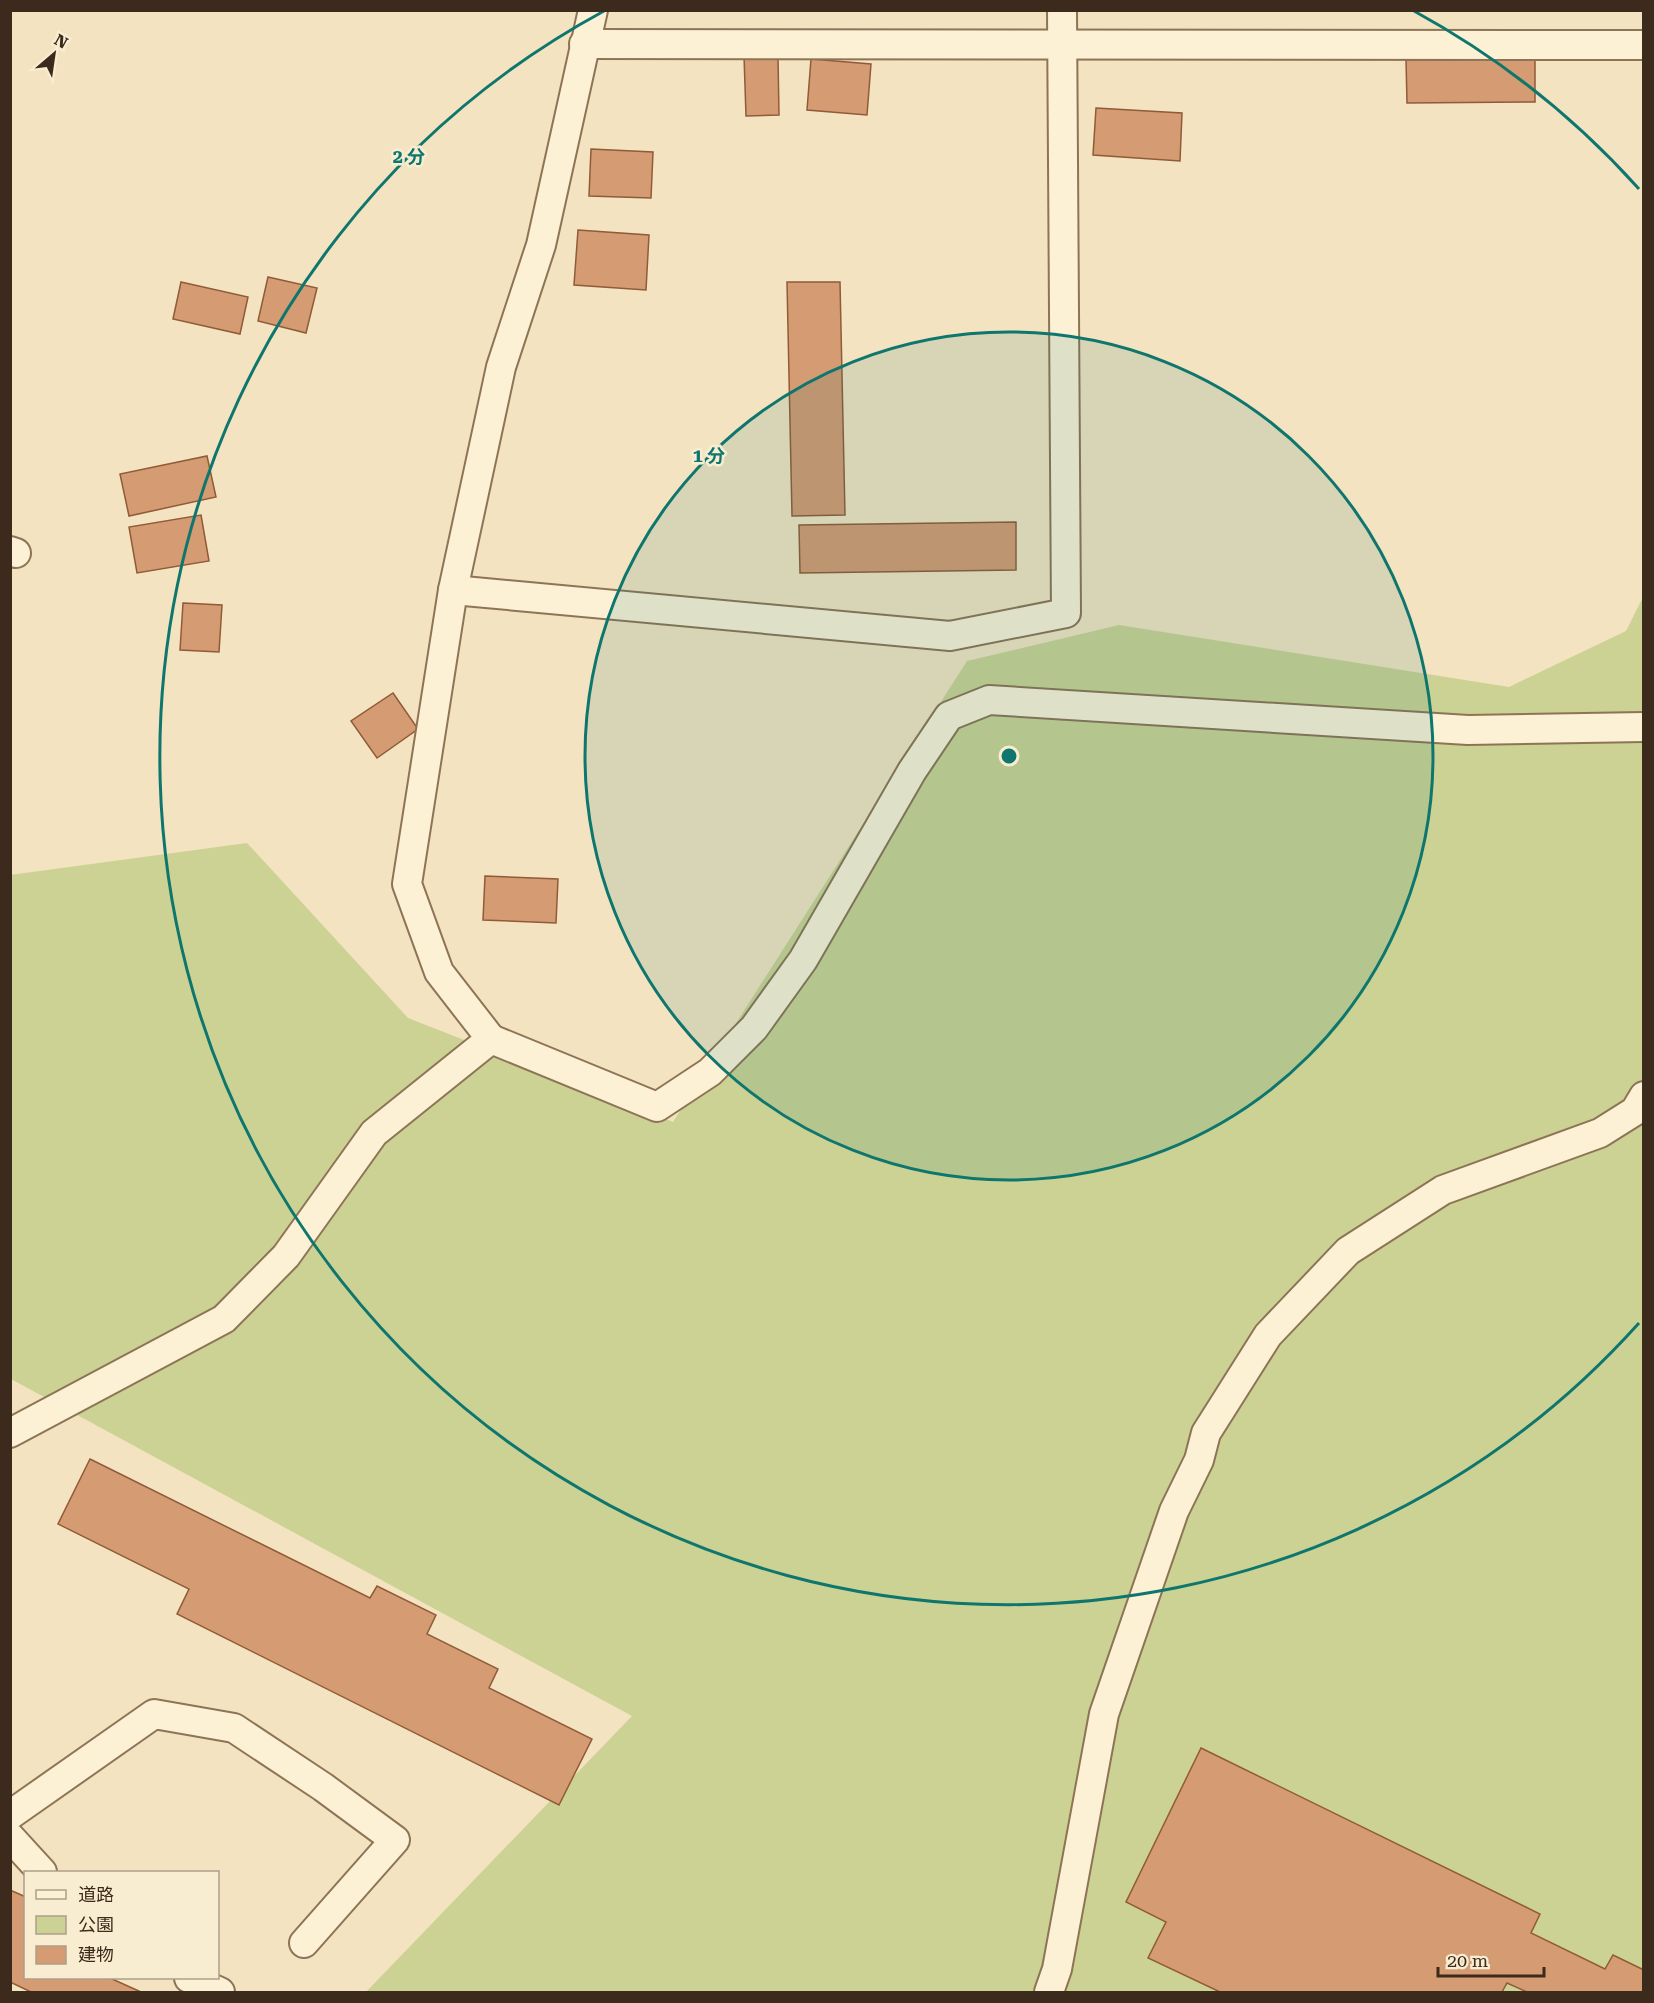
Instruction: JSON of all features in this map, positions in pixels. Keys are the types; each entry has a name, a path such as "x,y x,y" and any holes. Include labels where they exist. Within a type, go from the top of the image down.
{"street":[{"path":"593,10 541,245 501,367 453,590 407,884 439,972 491,1039 657,1107 710,1072 754,1028 802,960 912,771 949,716 989,700 1468,730 1644,727"},
{"path":"453,590 950,636 1066,613 1062,10"},
{"path":"584,44 1644,45"},
{"path":"10,1433 224,1319 286,1256 374,1133 491,1039"},
{"path":"1049,1992 1057,1969 1104,1714 1174,1511 1199,1460 1206,1433 1268,1335 1348,1251 1443,1190 1600,1133 1635,1111 1644,1096"},
{"path":"10,1815 154,1714 234,1728 323,1786 395,1840 304,1942"},
{"path":"10,1837 41,1871"},
{"path":"193,1979 220,1992"}],"green space":[{"path":"1643,597 1643,1992 366,1992 632,1716 11,1379 10,875 247,843 408,1018 673,1122 967,661 1119,625 1509,687 1626,631"}],"building":[{"path":"744,56 778,56 779,115 746,116"},
{"path":"811,59 871,64 867,115 807,110"},
{"path":"1406,60 1535,60 1535,102 1407,103"},
{"path":"1096,108 1182,113 1180,161 1093,155"},
{"path":"591,149 653,152 651,198 589,196"},
{"path":"578,230 649,235 646,290 574,285"},
{"path":"268,277 317,288 306,333 258,321"},
{"path":"181,282 248,297 240,334 173,319"},
{"path":"787,282 840,282 845,515 792,516"},
{"path":"207,456 216,497 129,516 120,474"},
{"path":"201,515 209,561 137,573 129,527"},
{"path":"1016,522 1016,570 800,573 799,525"},
{"path":"183,603 222,605 219,652 180,650"},
{"path":"393,693 418,729 377,758 351,721"},
{"path":"485,876 558,879 556,923 483,920"},
{"path":"90,1459 370,1598 377,1586 436,1615 427,1634 498,1669 489,1688 592,1739 559,1805 177,1614 189,1589 58,1524"},
{"path":"1201,1748 1540,1914 1531,1933 1605,1969 1613,1955 1644,1970 1644,1992 1527,1992 1507,1983 1502,1992 1220,1992 1148,1958 1166,1922 1126,1902"},
{"path":"10,1890 24,1896 24,1979 112,1979 141,1992 31,1992 10,1982"}]}
